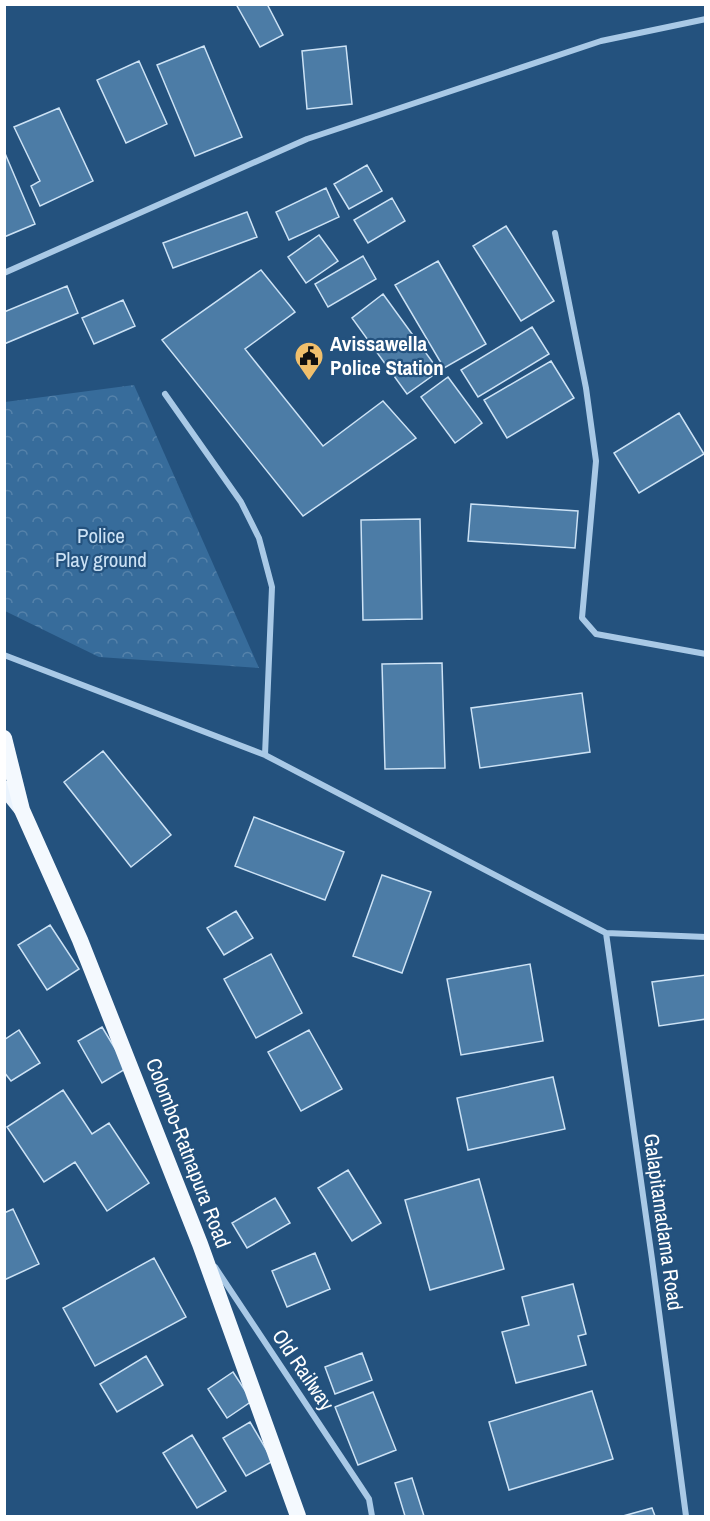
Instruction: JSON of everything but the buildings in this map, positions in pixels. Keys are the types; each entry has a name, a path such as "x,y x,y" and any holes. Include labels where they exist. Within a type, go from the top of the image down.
{"highway":[{"name":"Colombo-Ratnapura Road","path":"4,738 22,810 80,940 200,1244 298,1516"}],"main road":[{"path":"4,788 22,810"}],"street":[{"path":"4,273 306,139 601,41 705,19"},
{"path":"555,233 586,388 596,461 582,618 596,634 705,654"},
{"path":"165,394 241,502 259,538 272,587 265,755"},
{"path":"4,654 265,755 606,933 705,937"},
{"name":"Galapitamadama Road","path":"606,933 686,1516"},
{"name":"Old Railway","path":"200,1244 369,1499 372,1516"}],"green space":[{"name":"Police Play ground","path":"134,385 259,668 99,657 5,611 5,402"}],"place":[{"name":"Avissawella Police Station","path":"309,382"}]}
